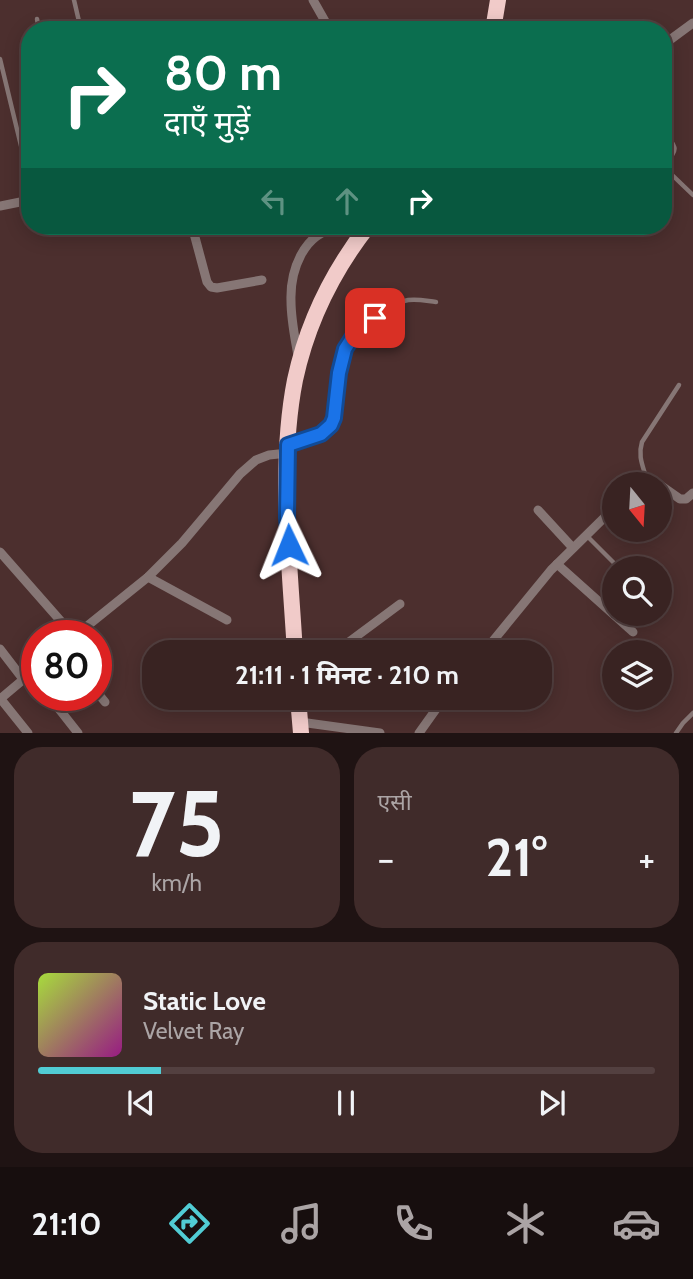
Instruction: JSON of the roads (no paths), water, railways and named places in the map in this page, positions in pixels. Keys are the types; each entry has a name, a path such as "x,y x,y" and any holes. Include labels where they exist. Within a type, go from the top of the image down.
{"highway":[{"path":"494,21 498,0"},
{"path":"294,640 287,517 288,449 294,392 299,365 326,290 361,235"}],"street":[{"path":"313,0 325,21"},
{"path":"672,38 693,23"},
{"path":"0,206 21,202"},
{"path":"194,235 207,282 211,287 262,280"},
{"path":"299,365 291,300 293,274 310,242 320,235"},
{"path":"93,620 148,577 182,543 240,474 256,460 288,449"},
{"path":"672,494 680,499 686,499 693,493"},
{"path":"538,510 573,548"},
{"path":"494,640 557,564 602,520"},
{"path":"0,552 61,620"},
{"path":"557,564 633,632"},
{"path":"148,577 228,620"},
{"path":"352,640 400,604"},
{"path":"0,649 21,666"},
{"path":"21,683 0,699 29,733"},
{"path":"419,733 435,710"},
{"path":"61,711 78,733"},
{"path":"300,727 380,733"}],"lane":[{"path":"74,0 79,21"},
{"path":"0,59 21,146"},
{"path":"672,141 676,150 672,156"},
{"path":"672,175 693,195"},
{"path":"288,449 321,434 331,425 345,349 354,335 402,301 414,299 436,302"},
{"path":"644,472 639,451 642,442 679,385"},
{"path":"586,535 607,556"},
{"path":"676,733 693,713"}]}
